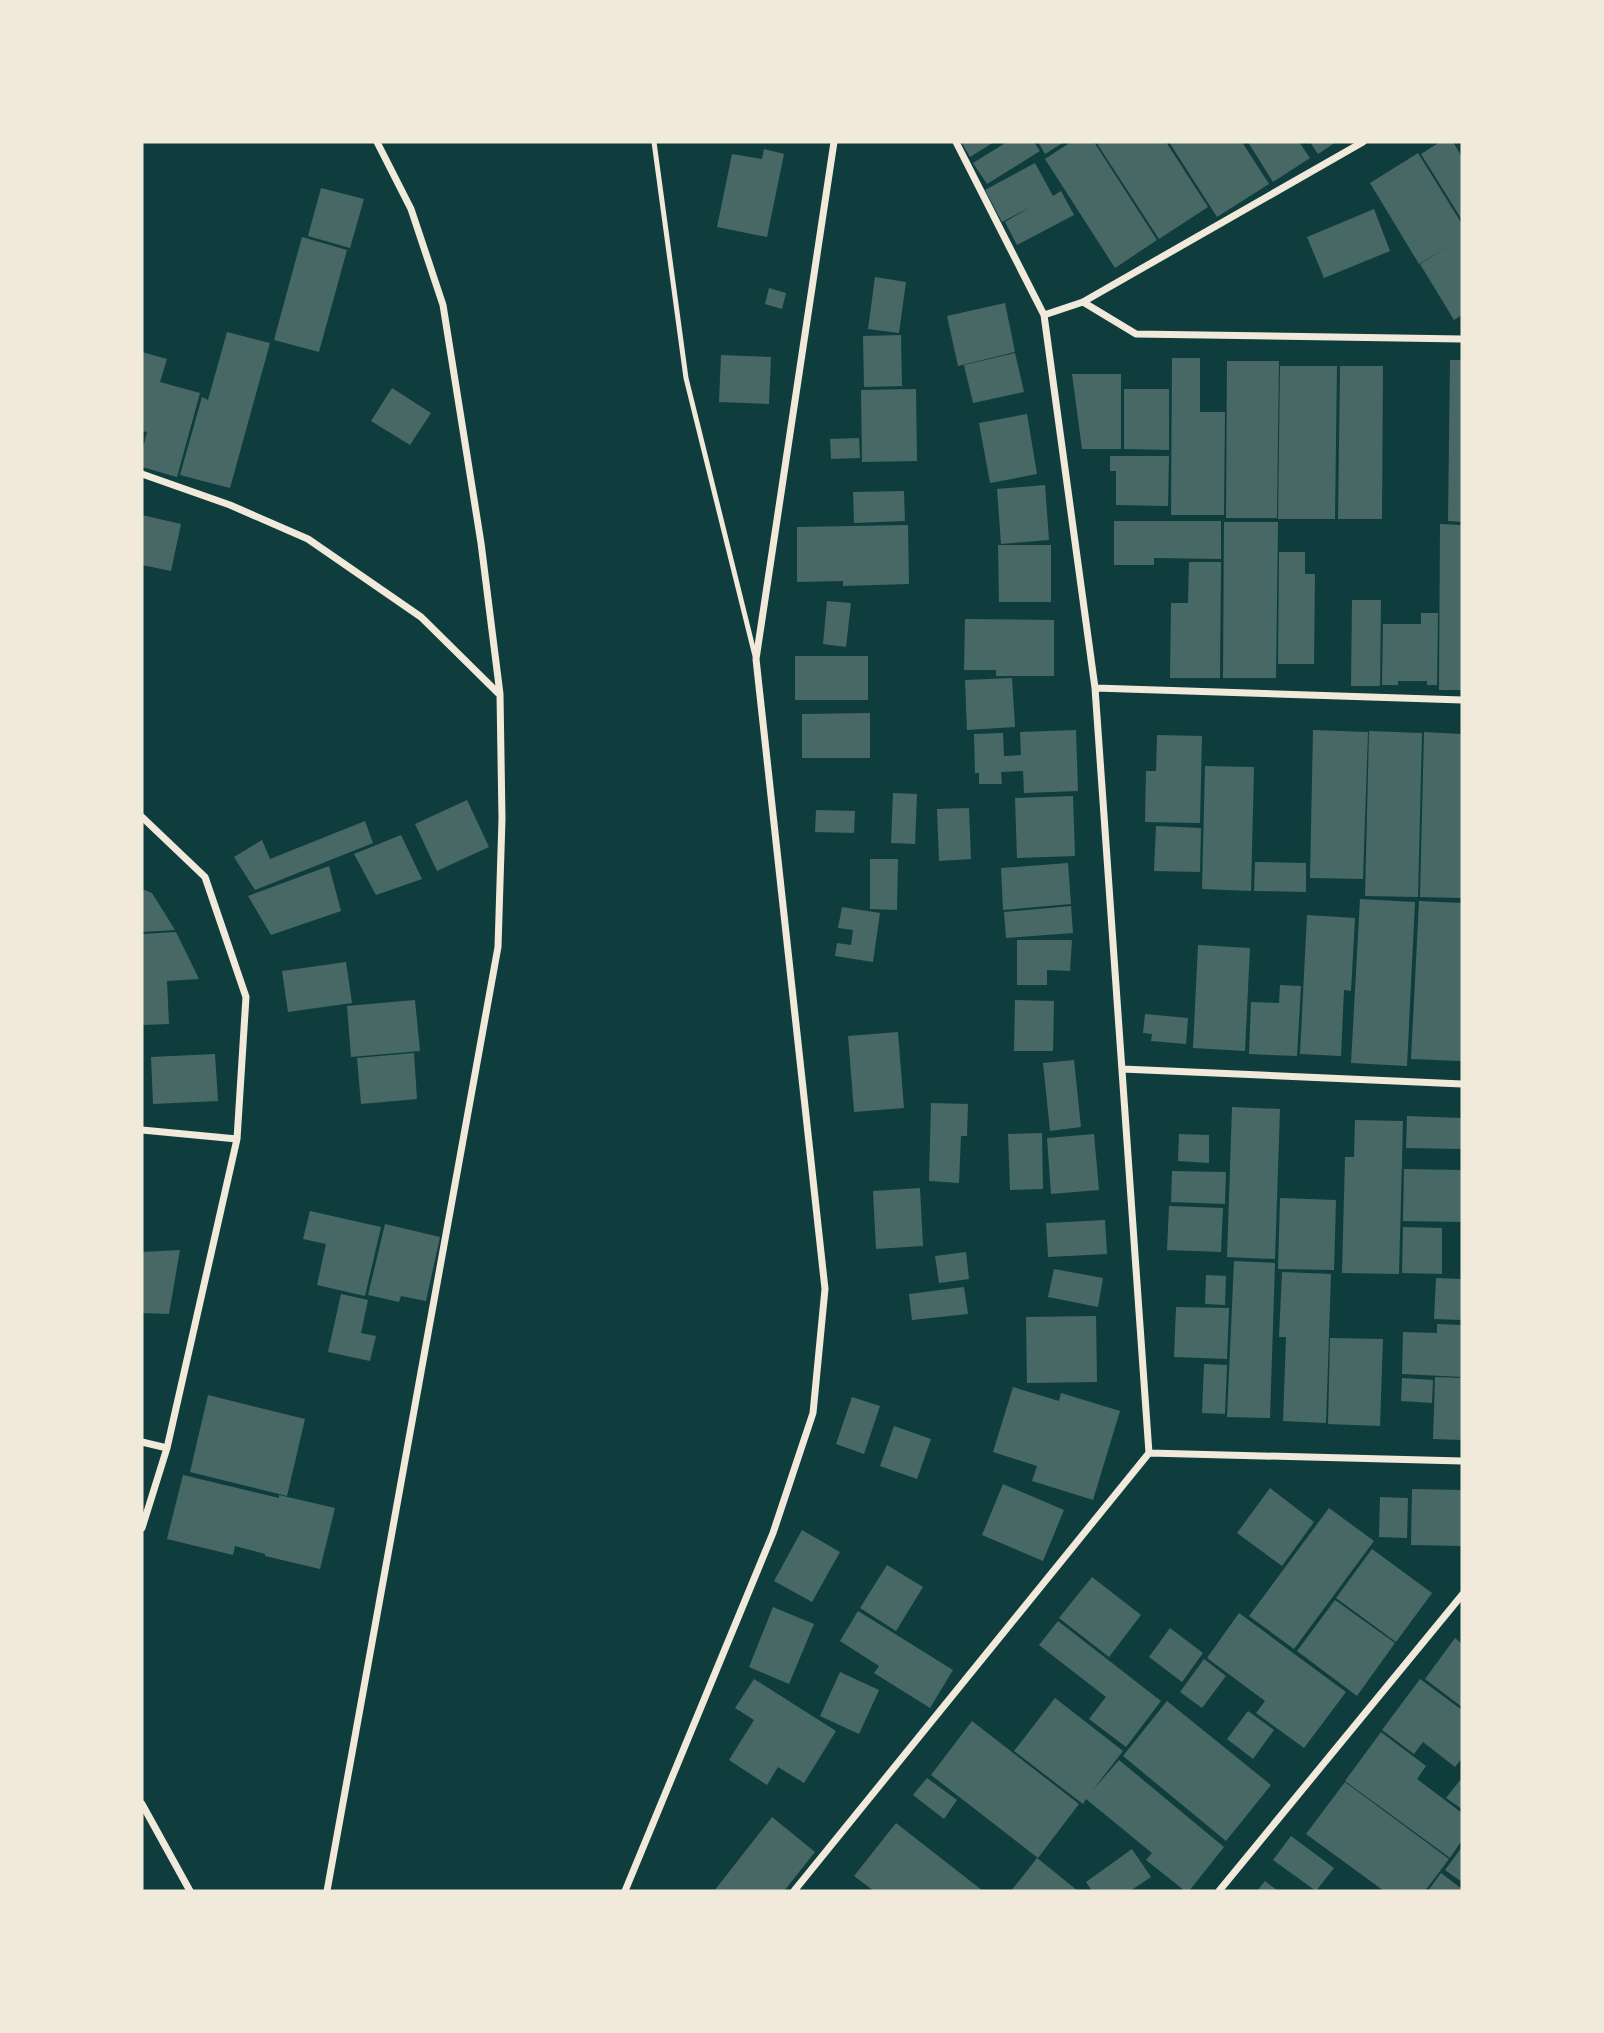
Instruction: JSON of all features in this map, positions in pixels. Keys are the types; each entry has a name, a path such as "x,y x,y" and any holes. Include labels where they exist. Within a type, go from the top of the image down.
{"street":[{"path":"327,1891 498,947 502,819 500,694 481,543 443,305 411,209 377,142"},
{"path":"625,1891 773,1533 813,1413 825,1289 756,659 834,142"},
{"path":"794,1891 1149,1453 1095,688 1044,314 956,142"},
{"path":"1044,314 1083,302 1363,142"},
{"path":"1083,302 1136,334 1462,339"},
{"path":"142,474 230,505 308,539 421,617 500,694"},
{"path":"1095,688 1462,700"},
{"path":"142,817 205,877 246,997 237,1139 167,1448 142,1528"},
{"path":"1122,1069 1462,1084"},
{"path":"142,1130 237,1139"},
{"path":"142,1442 167,1448"},
{"path":"1149,1453 1462,1461"},
{"path":"1219,1891 1462,1595"},
{"path":"142,1804 190,1891"}],"lane":[{"path":"654,142 687,378 756,659"}],"building":[{"path":"961,142 994,142 970,157"},
{"path":"1007,142 1034,142 1040,151 987,184 973,163"},
{"path":"1038,142 1064,142 1045,154"},
{"path":"1071,142 1094,142 1157,240 1115,268 1045,159"},
{"path":"1096,142 1166,142 1208,207 1159,239"},
{"path":"1169,142 1242,142 1269,184 1217,217"},
{"path":"1248,142 1299,142 1310,158 1273,182"},
{"path":"1310,142 1336,142 1318,154"},
{"path":"1440,142 1453,142 1462,157 1462,220 1421,154"},
{"path":"764,149 784,154 767,237 717,227 732,154 762,159"},
{"path":"1418,153 1462,224 1462,315 1454,320 1420,264 1454,243 1419,264 1370,183"},
{"path":"1035,163 1053,196 1061,191 1074,215 1017,245 1005,222 1030,207 1002,222 985,190"},
{"path":"321,188 364,199 350,248 308,236"},
{"path":"1374,209 1390,251 1324,278 1307,237"},
{"path":"302,237 347,250 319,352 274,340"},
{"path":"875,277 906,282 899,333 868,329"},
{"path":"769,288 786,293 782,309 765,304"},
{"path":"1005,303 1015,352 958,366 947,316"},
{"path":"227,332 270,343 230,488 180,475 202,397 208,400"},
{"path":"901,335 902,386 864,387 863,336"},
{"path":"142,352 167,359 160,382 200,393 177,477 142,467 142,452 147,432 142,431"},
{"path":"1015,353 1024,392 973,403 964,365"},
{"path":"721,355 771,357 769,404 719,402"},
{"path":"1172,358 1200,358 1200,412 1225,412 1224,515 1171,515"},
{"path":"1450,360 1462,360 1462,522 1448,521"},
{"path":"1227,361 1279,361 1277,518 1226,518"},
{"path":"1280,366 1337,366 1335,519 1278,519"},
{"path":"1340,366 1383,366 1382,519 1338,519"},
{"path":"1072,374 1121,374 1121,449 1082,449"},
{"path":"392,388 431,413 410,445 371,421"},
{"path":"916,389 917,461 862,462 861,390"},
{"path":"1124,389 1169,389 1169,450 1124,449"},
{"path":"1027,414 1037,474 990,483 979,423"},
{"path":"859,438 860,458 831,459 830,439"},
{"path":"1110,456 1169,456 1168,506 1116,505 1116,471 1110,471"},
{"path":"1045,485 1049,540 1001,544 997,489"},
{"path":"904,491 905,521 854,523 853,492"},
{"path":"142,515 181,524 171,571 142,565"},
{"path":"1114,521 1221,521 1221,559 1154,558 1154,565 1114,565"},
{"path":"1224,522 1278,522 1276,678 1223,678"},
{"path":"1440,524 1462,525 1462,690 1439,690"},
{"path":"908,525 909,584 843,586 843,581 797,582 797,527"},
{"path":"998,545 1051,545 1051,602 999,602"},
{"path":"1279,552 1305,552 1305,574 1315,574 1314,664 1278,664"},
{"path":"1189,562 1221,562 1220,678 1170,678 1171,603 1188,603"},
{"path":"1352,600 1381,600 1380,686 1351,686"},
{"path":"827,601 851,603 846,647 823,644"},
{"path":"1421,613 1438,613 1437,685 1427,685 1427,681 1398,681 1398,685 1382,685 1383,624 1421,624"},
{"path":"965,619 1054,620 1054,676 996,676 996,670 964,670"},
{"path":"795,656 868,656 868,700 795,700"},
{"path":"1012,678 1015,727 967,730 965,680"},
{"path":"870,713 870,758 802,758 802,714"},
{"path":"1076,730 1078,791 1024,793 1023,771 1001,772 1002,784 979,784 979,773 975,773 974,734 1003,733 1004,756 1021,755 1020,732"},
{"path":"1313,730 1368,732 1363,879 1310,878"},
{"path":"1369,731 1422,733 1418,897 1365,896"},
{"path":"1424,732 1462,734 1462,898 1420,897"},
{"path":"1157,735 1202,736 1200,823 1145,822 1146,771 1156,771"},
{"path":"1205,766 1254,767 1251,891 1202,889"},
{"path":"893,793 917,794 915,844 891,843"},
{"path":"1073,796 1075,856 1017,858 1015,798"},
{"path":"467,800 489,847 437,871 415,824"},
{"path":"969,808 971,859 939,861 937,809"},
{"path":"816,810 855,811 854,833 815,832"},
{"path":"365,821 373,843 255,890 234,857 262,840 270,859"},
{"path":"1156,826 1201,828 1200,872 1154,871"},
{"path":"401,835 422,879 376,895 354,854"},
{"path":"870,859 898,859 897,910 870,909"},
{"path":"1255,862 1306,863 1306,892 1254,891"},
{"path":"1068,863 1071,904 1003,910 1001,868"},
{"path":"329,866 341,911 271,935 248,896"},
{"path":"142,889 152,893 175,930 142,932"},
{"path":"1360,899 1415,902 1407,1066 1351,1063"},
{"path":"1419,901 1462,903 1461,1061 1411,1059"},
{"path":"1071,906 1073,933 1006,938 1004,912"},
{"path":"842,907 880,913 873,962 835,956 837,943 851,945 853,930 838,928"},
{"path":"1307,915 1355,918 1351,991 1344,990 1341,1056 1300,1054"},
{"path":"176,932 199,979 167,981 169,1024 142,1025 142,934"},
{"path":"1017,940 1072,940 1070,971 1047,970 1047,985 1017,985"},
{"path":"1198,945 1250,948 1245,1051 1193,1048"},
{"path":"346,962 352,1003 288,1012 282,971"},
{"path":"1280,985 1301,986 1297,1056 1249,1054 1251,1002 1279,1003"},
{"path":"415,1000 420,1051 351,1057 347,1006"},
{"path":"1015,1000 1054,1001 1053,1051 1014,1051"},
{"path":"1145,1014 1188,1018 1186,1044 1151,1041 1152,1034 1143,1033"},
{"path":"898,1032 904,1108 854,1112 848,1036"},
{"path":"414,1053 417,1099 361,1104 357,1058"},
{"path":"215,1054 218,1101 153,1104 151,1057"},
{"path":"1074,1060 1081,1127 1050,1131 1043,1063"},
{"path":"931,1103 968,1104 967,1136 961,1136 959,1183 929,1181"},
{"path":"1232,1107 1280,1109 1275,1259 1227,1257"},
{"path":"1407,1116 1462,1118 1462,1149 1406,1148"},
{"path":"1355,1120 1403,1121 1399,1274 1342,1273 1345,1157 1354,1157"},
{"path":"1042,1133 1043,1189 1010,1190 1008,1134"},
{"path":"1094,1134 1099,1190 1051,1194 1047,1138"},
{"path":"1179,1134 1209,1135 1209,1163 1178,1161"},
{"path":"1404,1169 1462,1170 1462,1222 1403,1221"},
{"path":"1172,1171 1226,1172 1225,1204 1171,1202"},
{"path":"920,1188 923,1246 876,1249 873,1191"},
{"path":"1280,1198 1336,1200 1334,1270 1278,1269"},
{"path":"1169,1206 1223,1208 1221,1252 1167,1250"},
{"path":"310,1211 381,1227 365,1296 317,1285 326,1244 303,1239"},
{"path":"1105,1220 1107,1254 1048,1257 1046,1223"},
{"path":"385,1224 440,1237 426,1301 401,1296 399,1302 368,1295"},
{"path":"1403,1227 1442,1228 1442,1274 1402,1273"},
{"path":"180,1250 169,1314 142,1313 142,1252"},
{"path":"966,1252 969,1279 939,1283 935,1256"},
{"path":"1234,1261 1275,1263 1270,1418 1227,1417"},
{"path":"1054,1269 1103,1278 1098,1307 1048,1297"},
{"path":"1282,1272 1331,1274 1326,1423 1283,1421 1286,1337 1279,1337"},
{"path":"1206,1275 1226,1276 1225,1305 1205,1304"},
{"path":"1436,1278 1462,1279 1462,1320 1434,1319"},
{"path":"964,1287 968,1314 912,1320 909,1294"},
{"path":"341,1294 368,1300 361,1333 376,1336 370,1361 328,1352"},
{"path":"1176,1307 1229,1308 1227,1359 1174,1357"},
{"path":"1096,1316 1097,1382 1027,1383 1026,1317"},
{"path":"1437,1324 1462,1325 1462,1377 1402,1374 1403,1332 1437,1333"},
{"path":"1330,1338 1383,1339 1380,1426 1328,1424"},
{"path":"1204,1364 1227,1365 1225,1414 1202,1413"},
{"path":"1435,1377 1462,1378 1462,1440 1433,1439"},
{"path":"1402,1378 1433,1380 1432,1403 1401,1401"},
{"path":"1013,1387 1059,1401 1061,1393 1120,1411 1093,1500 1032,1481 1037,1466 993,1452"},
{"path":"208,1395 305,1419 287,1496 190,1472"},
{"path":"852,1397 880,1406 864,1454 836,1444"},
{"path":"894,1426 931,1439 917,1479 880,1466"},
{"path":"183,1475 279,1498 279,1495 335,1508 320,1569 235,1546 233,1555 167,1539"},
{"path":"1003,1484 1064,1510 1043,1561 982,1535"},
{"path":"1270,1488 1314,1522 1282,1566 1237,1533"},
{"path":"1412,1489 1462,1490 1462,1546 1411,1545"},
{"path":"1380,1497 1408,1498 1407,1538 1379,1537"},
{"path":"1329,1508 1374,1541 1294,1649 1249,1616"},
{"path":"802,1530 840,1552 812,1602 774,1581"},
{"path":"1372,1549 1432,1593 1396,1642 1336,1598"},
{"path":"887,1565 923,1587 896,1631 860,1608"},
{"path":"1092,1577 1141,1615 1109,1657 1059,1618"},
{"path":"1335,1600 1395,1643 1357,1696 1297,1651"},
{"path":"773,1607 814,1624 789,1684 749,1667"},
{"path":"858,1611 953,1670 930,1708 874,1673 879,1666 840,1641"},
{"path":"1239,1613 1346,1692 1304,1748 1256,1713 1265,1701 1207,1658"},
{"path":"1058,1621 1161,1701 1126,1747 1089,1719 1106,1697 1039,1645"},
{"path":"1170,1628 1203,1653 1182,1682 1149,1657"},
{"path":"1455,1638 1462,1644 1462,1707 1425,1679"},
{"path":"1204,1659 1226,1676 1202,1708 1180,1692"},
{"path":"840,1672 879,1690 859,1734 820,1716"},
{"path":"754,1679 836,1731 804,1783 778,1767 767,1785 729,1760 754,1720 735,1708"},
{"path":"1420,1679 1462,1710 1462,1758 1455,1767 1423,1742 1414,1754 1382,1730"},
{"path":"1055,1698 1123,1751 1092,1791 1119,1760 1224,1847 1189,1891 1185,1891 1146,1860 1152,1853 1086,1799 1083,1804 1014,1751"},
{"path":"1167,1701 1271,1785 1226,1841 1123,1756"},
{"path":"1248,1711 1274,1730 1253,1759 1227,1739"},
{"path":"972,1721 1079,1804 1038,1858 931,1775"},
{"path":"1381,1732 1426,1766 1417,1779 1462,1813 1462,1840 1450,1858 1345,1781"},
{"path":"927,1778 957,1800 944,1819 913,1795"},
{"path":"1462,1780 1462,1809 1446,1798"},
{"path":"1345,1782 1449,1859 1425,1891 1384,1891 1306,1834"},
{"path":"772,1817 815,1852 784,1891 714,1891"},
{"path":"896,1823 983,1891 874,1891 854,1876"},
{"path":"1291,1836 1334,1868 1316,1891 1273,1860"},
{"path":"1462,1847 1462,1882 1445,1870"},
{"path":"1132,1849 1151,1877 1130,1891 1092,1891 1086,1882"},
{"path":"1037,1858 1078,1891 1011,1891"},
{"path":"1441,1873 1462,1889 1462,1891 1428,1891"},
{"path":"1265,1881 1278,1891 1257,1891"}]}
